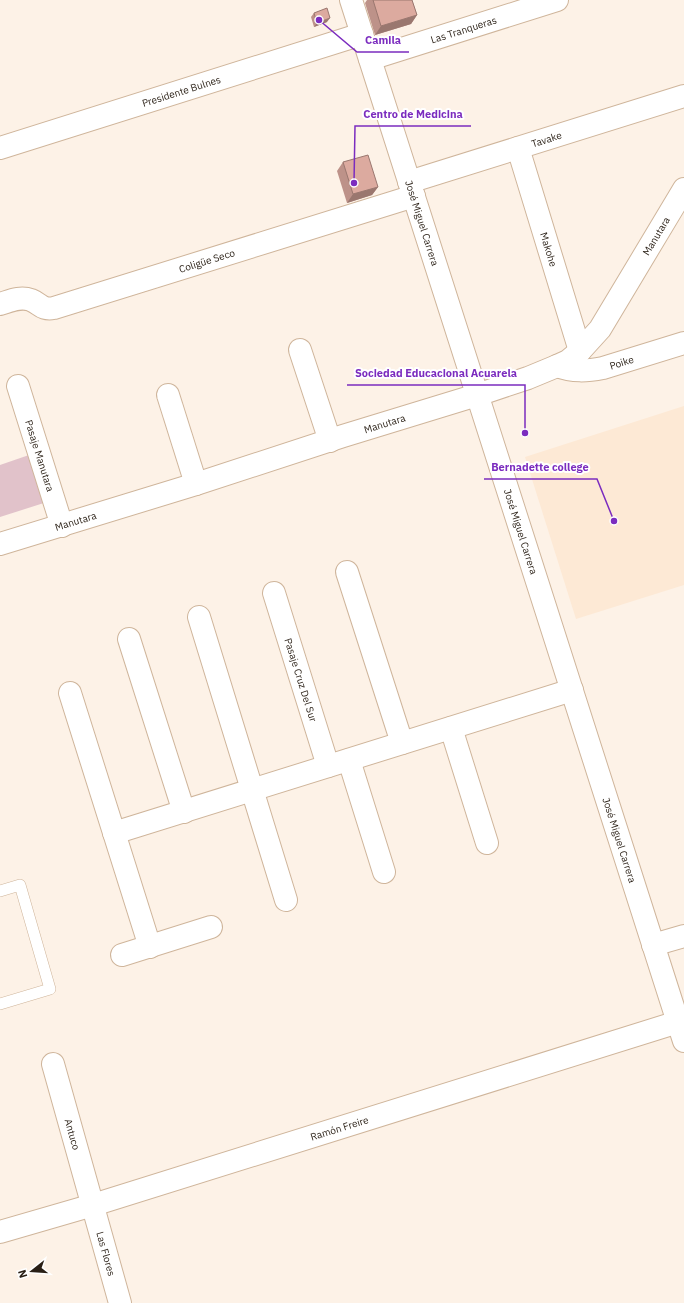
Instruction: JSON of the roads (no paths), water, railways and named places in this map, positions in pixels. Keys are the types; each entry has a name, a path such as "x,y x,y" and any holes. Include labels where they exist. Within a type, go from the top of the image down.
{"street":[{"name":"José Miguel Carrera","path":"351,0 681,1031"},
{"name":"Las Tranqueras","path":"370,59 511,7 557,0"},
{"name":"Presidente Bulnes","path":"0,148 362,34"},
{"name":"Tavake","path":"412,189 518,148 684,96"},
{"name":"Makohe","path":"518,148 580,351"},
{"name":"Coligüe Seco","path":"0,304 18,299 24,299 35,302 44,308 54,308 412,189"},
{"name":"Manutara","path":"0,544 62,526 477,395 528,378 568,361 580,351 600,329 684,189"},
{"name":"Poike","path":"557,366 576,371 590,371 684,343"},
{"path":"300,350 330,441"},
{"name":"Pasaje Manutara","path":"18,386 62,526"},
{"path":"168,395 196,484"},
{"path":"347,572 402,743"},
{"name":"Pasaje Cruz Del Sur","path":"274,593 328,766"},
{"path":"199,616 286,900"},
{"path":"129,639 184,812"},
{"path":"114,833 572,690"},
{"path":"70,693 150,946"},
{"path":"451,728 487,842"},
{"path":"349,760 384,872"},
{"path":"122,955 211,927"},
{"path":"654,945 684,936"},
{"name":"Ramón Freire","path":"0,1232 681,1031"},
{"name":"Antuco","path":"53,1064 93,1205"},
{"name":"Las Flores","path":"93,1205 120,1303"}],"lane":[{"path":"0,891 20,885 50,989 0,1004"}],"place":[{"name":"Camila","path":"319,20"},
{"name":"Centro de Medicina","path":"354,183"},
{"name":"Sociedad Educacional Acuarela","path":"525,433"},
{"name":"Bernadette college","path":"614,521"}]}
